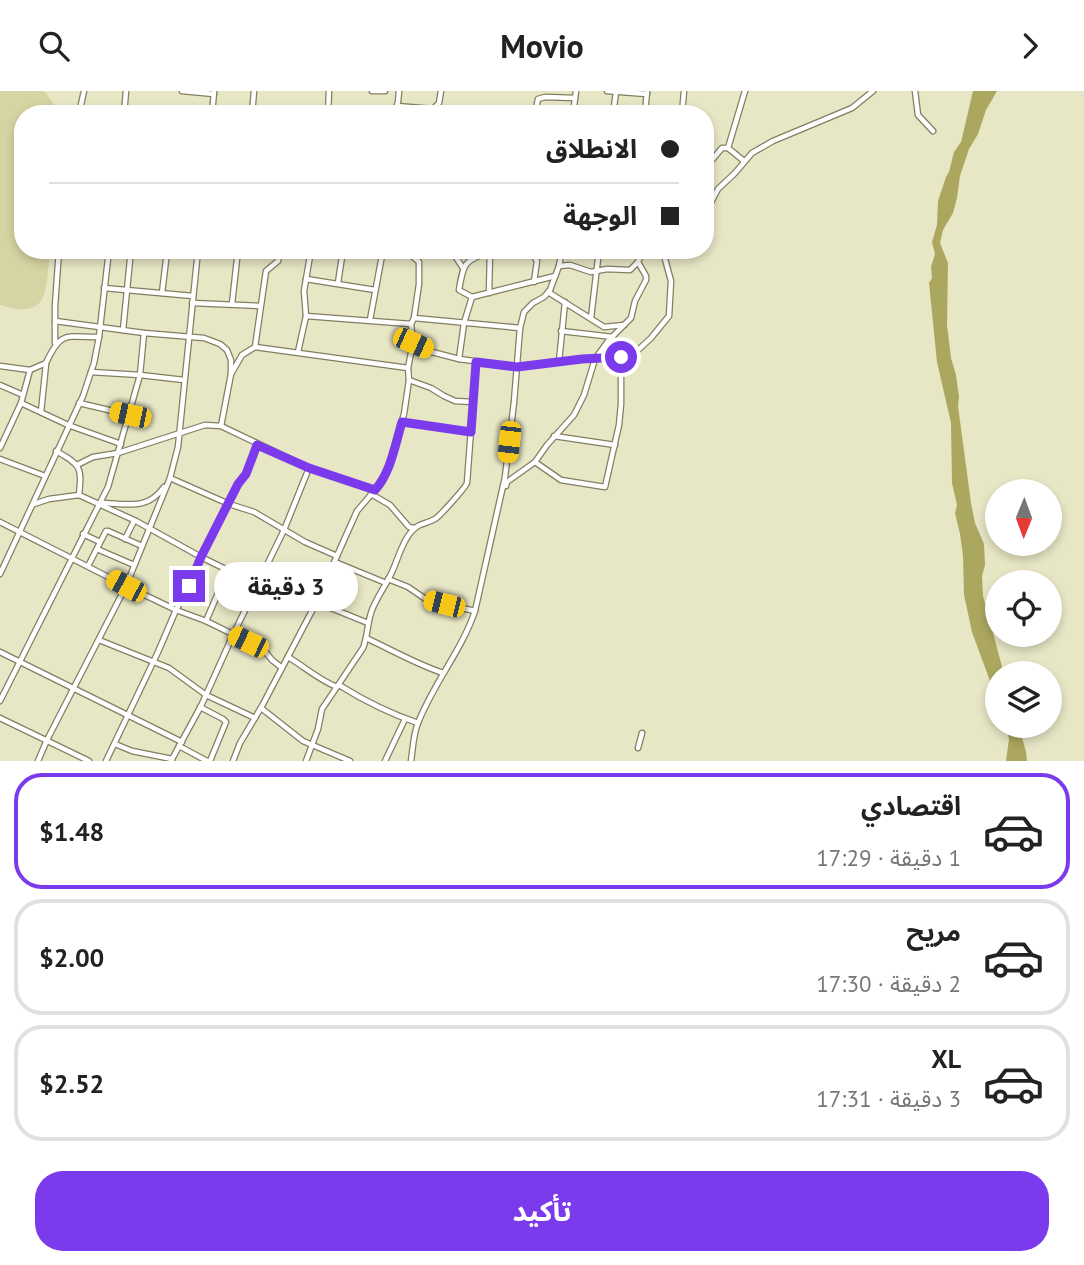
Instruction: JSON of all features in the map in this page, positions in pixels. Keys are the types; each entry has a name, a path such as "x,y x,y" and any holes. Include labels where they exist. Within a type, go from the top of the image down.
{"street":[{"path":"182,91 214,92"},
{"path":"372,91 385,91"},
{"path":"574,105 576,91"},
{"path":"607,91 647,93"},
{"path":"728,148 745,91"},
{"path":"714,196 752,153 852,108 873,91"},
{"path":"915,91 918,115 933,131"},
{"path":"537,105 538,99 545,97 575,98"},
{"path":"714,158 722,148 728,148 744,161"},
{"path":"41,412 46,363 55,343 58,259"},
{"path":"0,574 34,504 91,372 99,337 108,259"},
{"path":"123,330 130,259"},
{"path":"162,293 168,259"},
{"path":"38,761 126,586 170,478 178,447 197,259"},
{"path":"232,305 237,259"},
{"path":"254,347 266,271 279,259"},
{"path":"298,352 306,316 304,291 309,259"},
{"path":"338,283 342,259"},
{"path":"370,320 381,259"},
{"path":"457,259 463,268"},
{"path":"474,259 463,268 459,290 472,297 556,276"},
{"path":"489,293 491,259"},
{"path":"534,282 536,259"},
{"path":"411,761 418,723 470,626 475,611 505,477 520,328 524,312 548,292 560,259"},
{"path":"590,318 598,259"},
{"path":"559,266 570,265 596,271 630,271 639,259"},
{"path":"413,343 432,352 459,359 517,367 621,357 637,351 652,338 669,316 671,281 665,259"},
{"path":"233,761 315,603 357,511 382,482 388,468 402,422 409,380 408,368 413,343 411,324 419,284 418,260"},
{"path":"501,496 507,482 536,462 554,436 574,415 584,395 595,359 631,319 635,301 646,280 638,262"},
{"path":"306,279 375,290"},
{"path":"104,288 193,296"},
{"path":"548,292 604,327 625,325"},
{"path":"459,359 464,323 472,297"},
{"path":"559,362 565,302"},
{"path":"192,303 260,306"},
{"path":"306,316 411,324"},
{"path":"414,318 520,328"},
{"path":"55,321 204,338 220,344 227,350 231,360 221,426"},
{"path":"561,331 613,337"},
{"path":"0,701 108,487 140,375 144,333"},
{"path":"55,343 65,337 99,337"},
{"path":"231,374 242,355 254,347 408,368"},
{"path":"536,462 561,480 605,487 621,404 621,357"},
{"path":"306,761 319,725 320,711 361,650 374,605 408,534 419,524 441,515 467,483 476,362"},
{"path":"0,366 30,370 46,363"},
{"path":"0,448 21,403 30,370"},
{"path":"91,372 184,380"},
{"path":"409,380 432,388 455,401 473,402"},
{"path":"0,385 23,395"},
{"path":"21,403 68,425 121,444"},
{"path":"79,403 130,415"},
{"path":"402,422 471,432"},
{"path":"77,465 93,457 118,453 205,425 221,426 309,468 373,492 390,505 409,527 415,529"},
{"path":"554,436 615,445"},
{"path":"106,761 201,557 238,484 246,474 257,445"},
{"path":"56,451 77,465 81,475 79,495"},
{"path":"0,459 45,476"},
{"path":"115,744 171,760 206,695 284,530 309,468"},
{"path":"99,503 140,505 157,498 170,478"},
{"path":"170,478 254,512 311,545 337,556"},
{"path":"34,504 79,495 134,520 258,585 368,623"},
{"path":"125,538 134,520"},
{"path":"0,522 126,586 263,649 282,668"},
{"path":"88,566 106,531 142,547"},
{"path":"83,534 100,542"},
{"path":"97,549 134,565"},
{"path":"0,556 7,560"},
{"path":"334,562 408,587 427,600 475,611"},
{"path":"206,621 229,570"},
{"path":"366,638 417,664 443,673"},
{"path":"99,640 172,670 206,695 255,718"},
{"path":"0,652 128,716 208,761 226,722 200,707"},
{"path":"288,657 318,679 418,723"},
{"path":"261,708 303,741 350,761"},
{"path":"0,718 89,761"},
{"path":"386,761 405,719"},
{"path":"638,748 642,733"}],"shaded area":[{"path":"0,91 42,91 54,105 14,105 14,259 49,259 46,289 43,298 29,309 0,305"},
{"path":"973,91 997,91 969,149 960,176 953,213 943,230 940,243 948,263 947,325 959,397 971,503 975,523 984,544 985,565 982,576 985,647 997,647 1000,661 985,661 985,667 972,632 964,595 963,556 952,483 951,423 937,362 929,283 935,254 932,242 937,225 938,201 954,152 961,142"},
{"path":"1022,738 1027,761 1006,761 1009,739"}],"route":[{"path":"189,586 238,484 246,474 257,445 309,468 375,490 388,468 402,422 471,432 476,362 517,367 621,357"}]}
